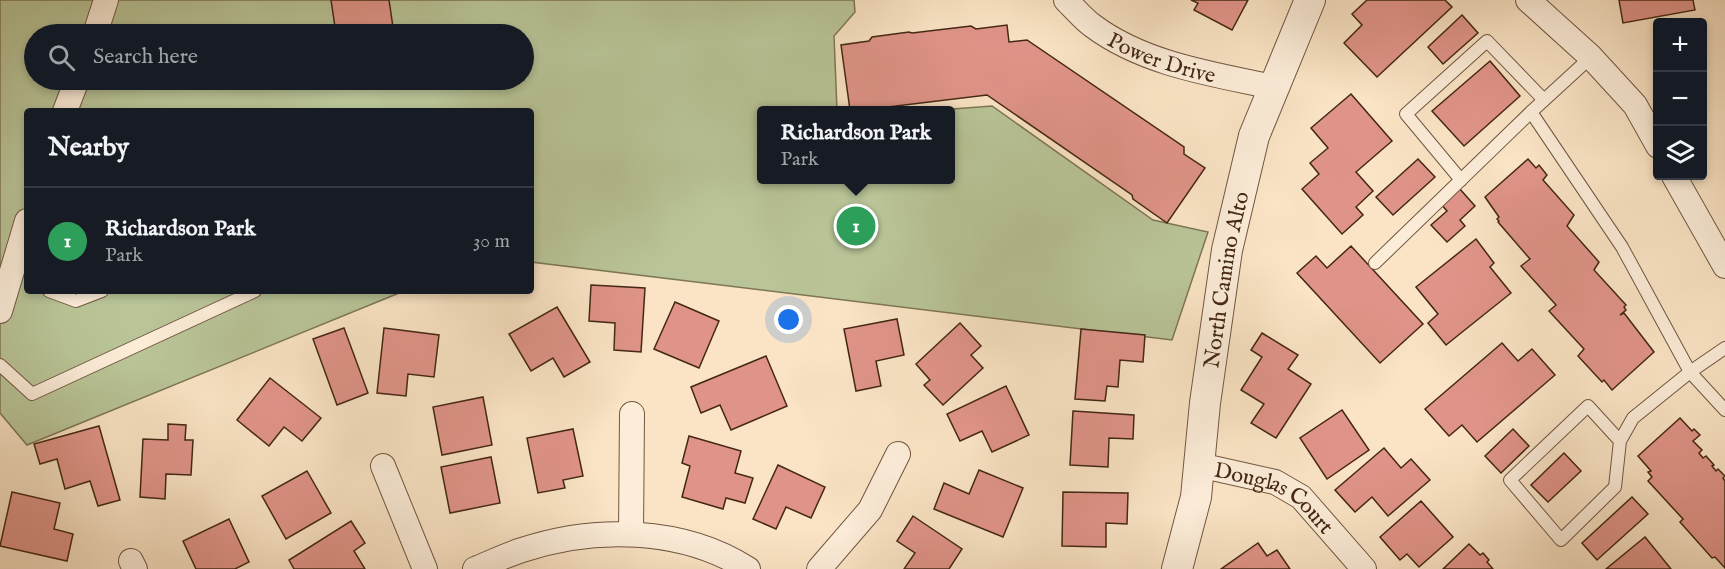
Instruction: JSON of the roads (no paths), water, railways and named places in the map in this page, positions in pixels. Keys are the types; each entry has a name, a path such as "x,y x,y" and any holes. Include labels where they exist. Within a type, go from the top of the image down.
{"street":[{"path":"98,24 106,0"},
{"name":"Power Drive","path":"1066,0 1091,25 1122,45 1188,69 1273,87"},
{"name":"North Camino Alto","path":"1177,569 1196,496 1205,403 1227,250 1254,136 1310,0"},
{"path":"1528,0 1591,57 1635,105 1653,137"},
{"path":"66,108 73,90"},
{"path":"1676,180 1725,266"},
{"path":"0,311 16,278 24,237"},
{"path":"630,534 632,414"},
{"path":"819,569 870,510 898,454"},
{"name":"Douglas Court","path":"1199,465 1275,482 1301,497 1364,569"},
{"path":"384,466 425,569"},
{"path":"475,569 522,550 575,537 630,534 692,544 730,558 748,569"}],"lane":[{"path":"1461,180 1406,114 1487,41 1544,100"},
{"path":"1375,263 1591,57"},
{"path":"1531,112 1622,247 1690,372 1725,411"},
{"path":"57,294 76,301 94,294"},
{"path":"0,365 32,394 249,294"},
{"path":"1620,441 1588,406 1510,480 1561,540 1615,487 1620,441 1633,418 1690,372 1725,348"}],"place":[{"name":"Richardson Park","path":"856,226"}]}
